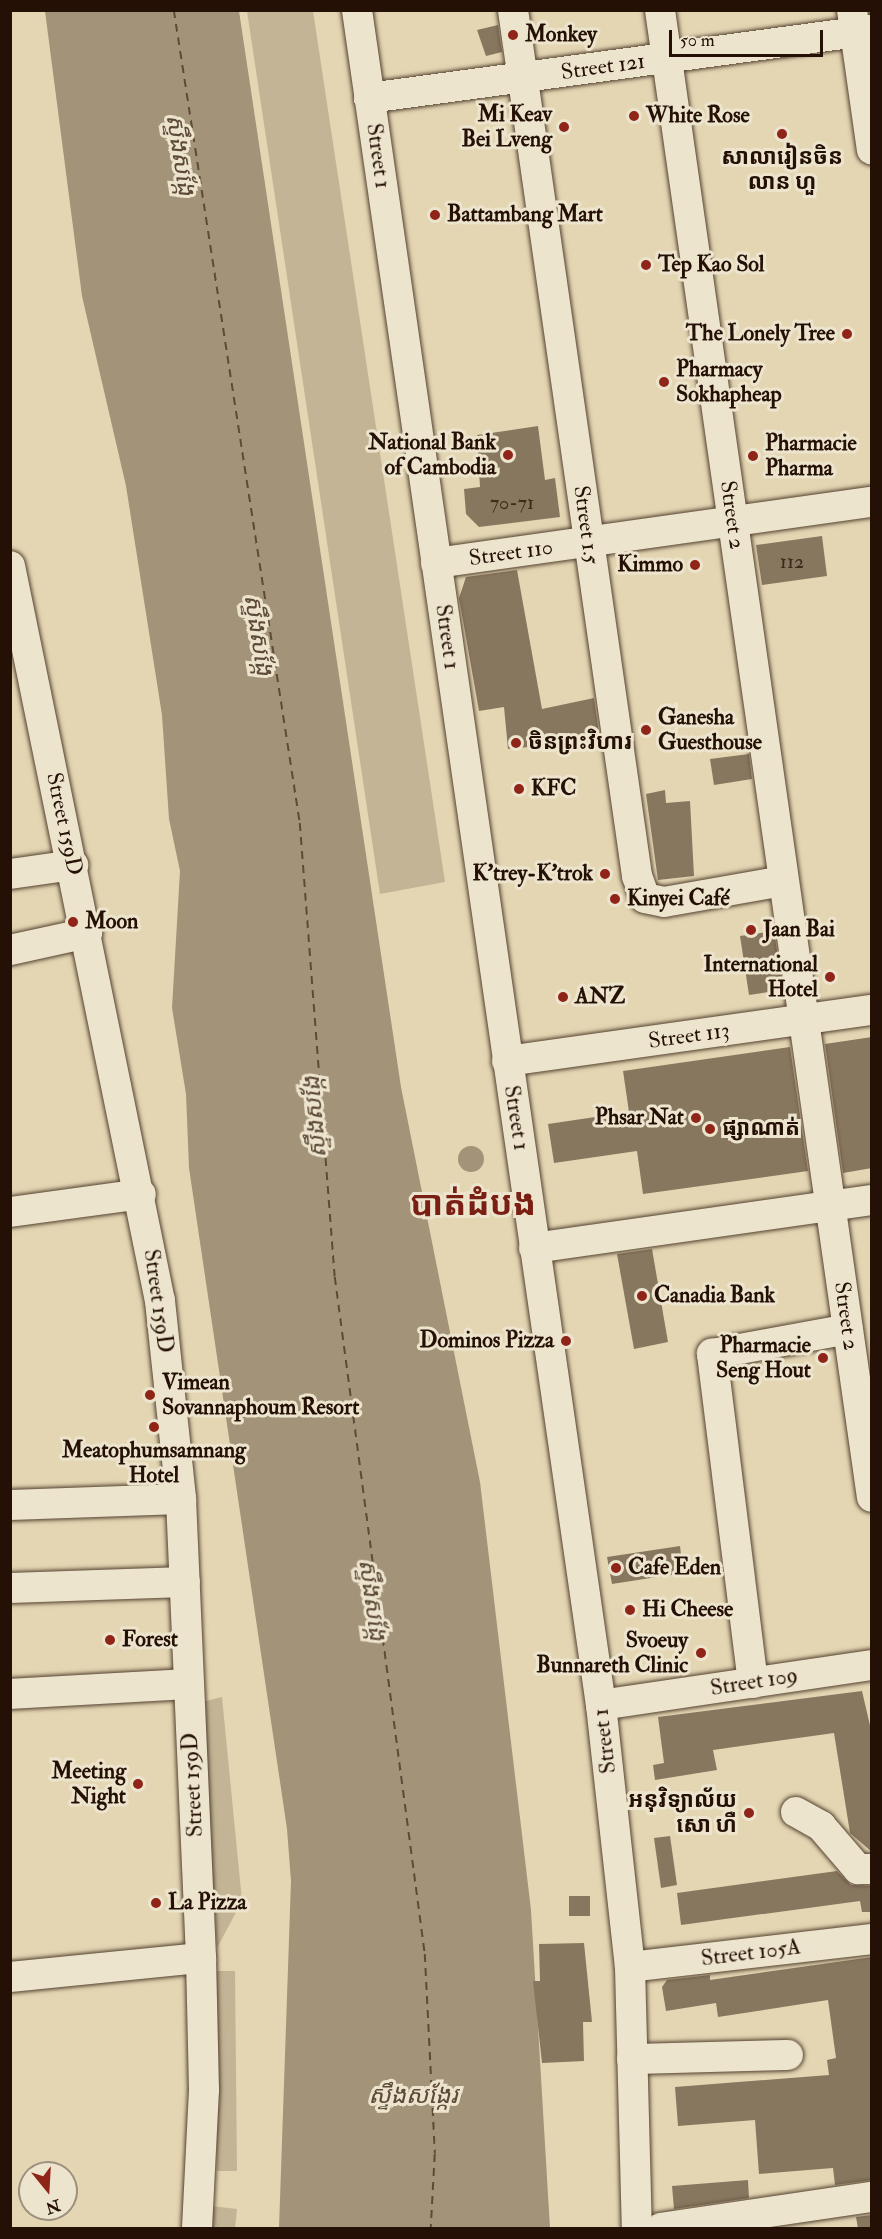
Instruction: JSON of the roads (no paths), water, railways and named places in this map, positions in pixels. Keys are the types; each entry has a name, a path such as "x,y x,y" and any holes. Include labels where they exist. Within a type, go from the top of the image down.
{"street":[{"name":"Street 1","path":"357,10 601,1705 630,1967 637,2229"},
{"name":"Street 1.5","path":"513,10 637,876 645,898 664,902 783,881"},
{"name":"Street 2","path":"660,10 872,1497"},
{"name":"Street 121","path":"369,98 667,58 859,24"},
{"path":"859,24 872,150"},
{"name":"Street 110","path":"436,563 872,502"},
{"name":"Street 159D","path":"10,566 141,1194 160,1301 181,1499 187,1684 201,1958 204,2090 197,2229"},
{"path":"10,874 73,865"},
{"path":"10,950 87,933"},
{"name":"Street 113","path":"507,1061 872,1010"},
{"path":"10,1212 141,1194"},
{"path":"534,1248 872,1200"},
{"path":"753,1683 712,1354 848,1329"},
{"path":"10,1505 181,1499"},
{"path":"10,1588 185,1581"},
{"name":"Street 109","path":"601,1705 872,1665"},
{"path":"10,1694 187,1684"},
{"path":"796,1812 821,1826 858,1869 872,1869"},
{"name":"Street 105A","path":"630,1967 872,1939"},
{"path":"10,1977 201,1958"},
{"path":"632,2059 788,2055"},
{"path":"661,2229 872,2197"}],"water":[{"name":"ស្ទឹងសង្កែរ","path":"45,11 239,11 401,1087 480,1482 531,1910 550,2228 279,2228 291,1881 287,1829 189,1168 186,1094 172,1008 180,871 169,819 162,715 126,486 82,296"},
{"path":"471,1146 480,1150 484,1159 480,1168 471,1172 462,1168 458,1159 462,1150"}],"place":[{"name":"Monkey","path":"513,35"},
{"name":"White Rose","path":"634,116"},
{"name":"Mi Keav Bei Lveng","path":"564,127"},
{"name":"សាលារៀនចិន លាន ហួ","path":"782,134"},
{"name":"Battambang Mart","path":"435,215"},
{"name":"Tep Kao Sol","path":"646,265"},
{"name":"The Lonely Tree","path":"847,334"},
{"name":"Pharmacy Sokhapheap","path":"664,382"},
{"name":"National Bank of Cambodia","path":"508,455"},
{"name":"Pharmacie Pharma","path":"753,456"},
{"name":"Kimmo","path":"695,565"},
{"name":"Ganesha Guesthouse","path":"646,730"},
{"name":"ចិនព្រះវិហារ","path":"516,743"},
{"name":"KFC","path":"519,789"},
{"name":"K'trey-K'trok","path":"605,874"},
{"name":"Kinyei Café","path":"615,899"},
{"name":"Moon","path":"73,922"},
{"name":"Jaan Bai","path":"751,930"},
{"name":"International Hotel","path":"830,977"},
{"name":"ANZ","path":"563,997"},
{"name":"Phsar Nat","path":"696,1118"},
{"name":"ផ្សាណាត់","path":"710,1129"},
{"name":"Canadia Bank","path":"642,1296"},
{"name":"Dominos Pizza","path":"566,1341"},
{"name":"Pharmacie Seng Hout","path":"823,1358"},
{"name":"Vimean Sovannaphoum Resort","path":"150,1395"},
{"name":"Meatophumsamnang Hotel","path":"154,1427"},
{"name":"Cafe Eden","path":"616,1568"},
{"name":"Hi Cheese","path":"630,1610"},
{"name":"Forest","path":"110,1640"},
{"name":"Svoeuy Bunnareth Clinic","path":"701,1653"},
{"name":"Meeting Night","path":"138,1784"},
{"name":"អនុវិទ្យាល័យ សោ ហឺ","path":"749,1813"},
{"name":"La Pizza","path":"156,1903"}],"district":[{"name":"បាត់ដំបង","path":"473,1205"}],"water label":[{"name":"ស្ទឹងសង្កែ","path":"180,155"},
{"name":"ស្ទឹងសង្កែ","path":"258,635"},
{"name":"ស្ទឹងសង្កែ","path":"315,1117"},
{"name":"ស្ទឹងសង្កែ","path":"372,1600"}]}
